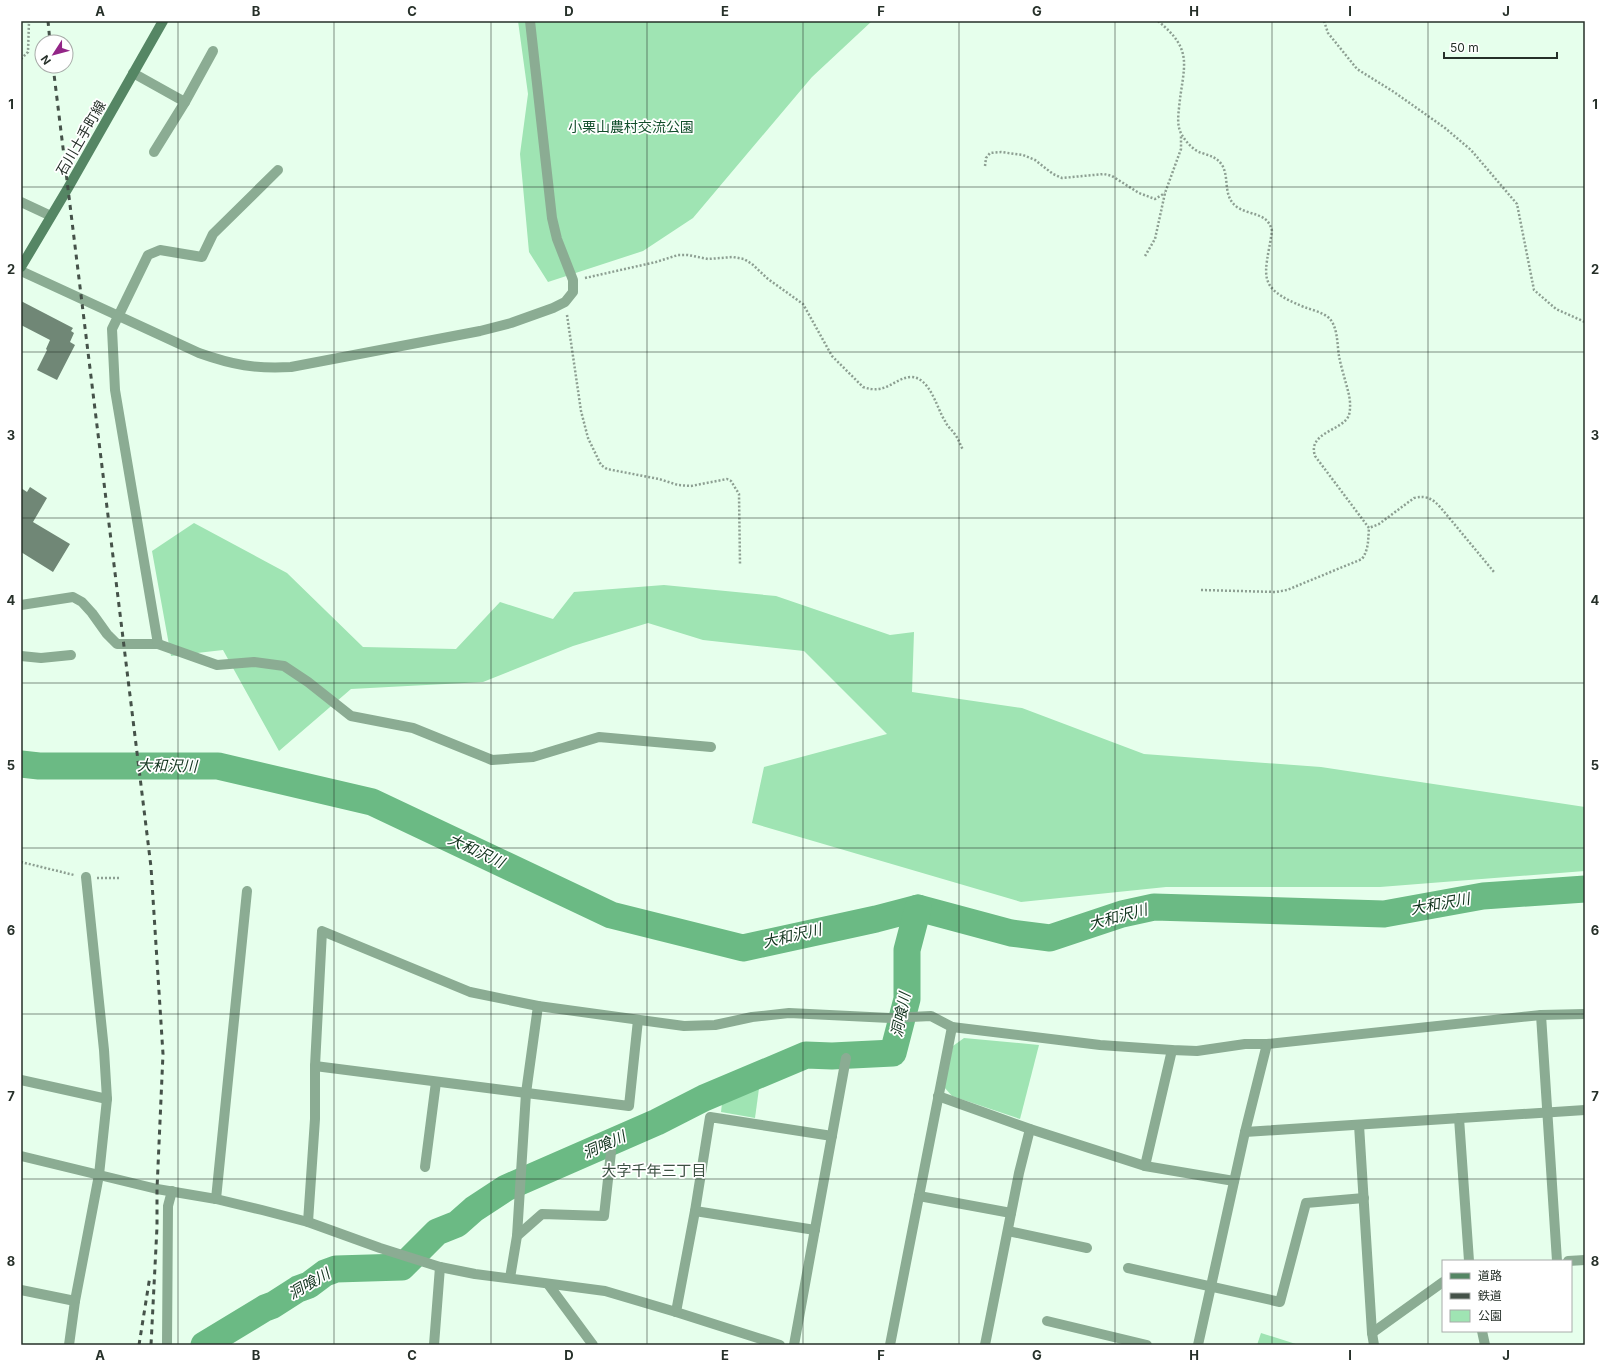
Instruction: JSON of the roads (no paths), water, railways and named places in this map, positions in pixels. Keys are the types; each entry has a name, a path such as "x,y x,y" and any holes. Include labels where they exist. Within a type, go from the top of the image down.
{"main road":[{"name":"石川土手町線","path":"21,267 163,21"}],"street":[{"path":"21,271 199,353 226,362 250,367 290,367 480,331 511,323 565,302 573,292 573,280 556,239 552,218 530,21"},
{"path":"154,152 185,102 213,50"},
{"path":"133,73 185,102"},
{"path":"158,644 115,390 112,329 148,255 160,250 202,257 213,234 278,170"},
{"path":"22,201 51,216"},
{"path":"21,605 73,597 82,602 107,634 117,644 158,644 217,665 254,662 284,666 308,682 352,716 413,728 492,760 533,757 599,736 711,747"},
{"path":"21,656 41,658 70,655"},
{"path":"69,1345 75,1301 99,1175 107,1099 104,1050 86,877"},
{"path":"216,1199 247,891"},
{"path":"308,1222 315,1119 315,1066 322,931 470,992 538,1006 684,1026 715,1025 752,1017 789,1013 890,1018 931,1016 952,1027 1100,1045 1172,1050 1197,1050 1541,1015 1585,1014"},
{"path":"510,1278 517,1236 526,1093 538,1006"},
{"path":"1541,1015 1557,1260"},
{"path":"315,1066 629,1106 638,1020"},
{"path":"890,1345 952,1027"},
{"path":"1198,1345 1245,1132 1267,1044"},
{"path":"1145,1166 1172,1050"},
{"path":"794,1345 846,1058"},
{"path":"21,1080 107,1099"},
{"path":"425,1167 436,1082"},
{"path":"938,1096 1030,1129 1145,1166 1234,1181"},
{"path":"1245,1132 1585,1110"},
{"path":"676,1312 695,1211 710,1117 832,1136"},
{"path":"1458,1118 1469,1260"},
{"path":"1359,1125 1374,1345"},
{"path":"985,1345 1011,1212 1030,1129"},
{"path":"517,1236 542,1214 604,1216 611,1152"},
{"path":"21,1156 99,1175 216,1199 308,1222 380,1248 440,1267 475,1274 605,1292 676,1312 780,1345"},
{"path":"167,1345 168,1206 172,1191"},
{"path":"919,1196 1011,1212"},
{"path":"1128,1268 1280,1302 1306,1203 1364,1198"},
{"path":"695,1211 815,1230"},
{"path":"1008,1230 1087,1248"},
{"path":"1572,1261 1585,1260"},
{"path":"434,1345 440,1267"},
{"path":"1372,1333 1442,1283"},
{"path":"548,1284 593,1345"},
{"path":"21,1290 75,1301"},
{"path":"1047,1321 1147,1345"},
{"path":"1482,1332 1485,1345"}],"waterway":[{"name":"大和沢川","path":"21,764 39,766 218,766 372,802 611,915 743,948 876,919 918,908 1011,933 1050,938 1122,914 1154,907 1384,914 1483,896 1585,889"},
{"name":"洞喰川","path":"204,1345 298,1289 309,1285 325,1273 336,1269 402,1267 437,1232 457,1224 474,1209 506,1188 657,1122 704,1098 806,1055 832,1056 893,1053 907,999 907,950 918,908"}],"railway":[{"path":"48,21 49,34"},
{"path":"54,74 151,867 163,1054 151,1345"},
{"path":"139,1345 150,1276"}],"district":[{"name":"大字千年三丁目","path":"654,1171"}],"park label":[{"name":"小栗山農村交流公園","path":"631,127"}]}
